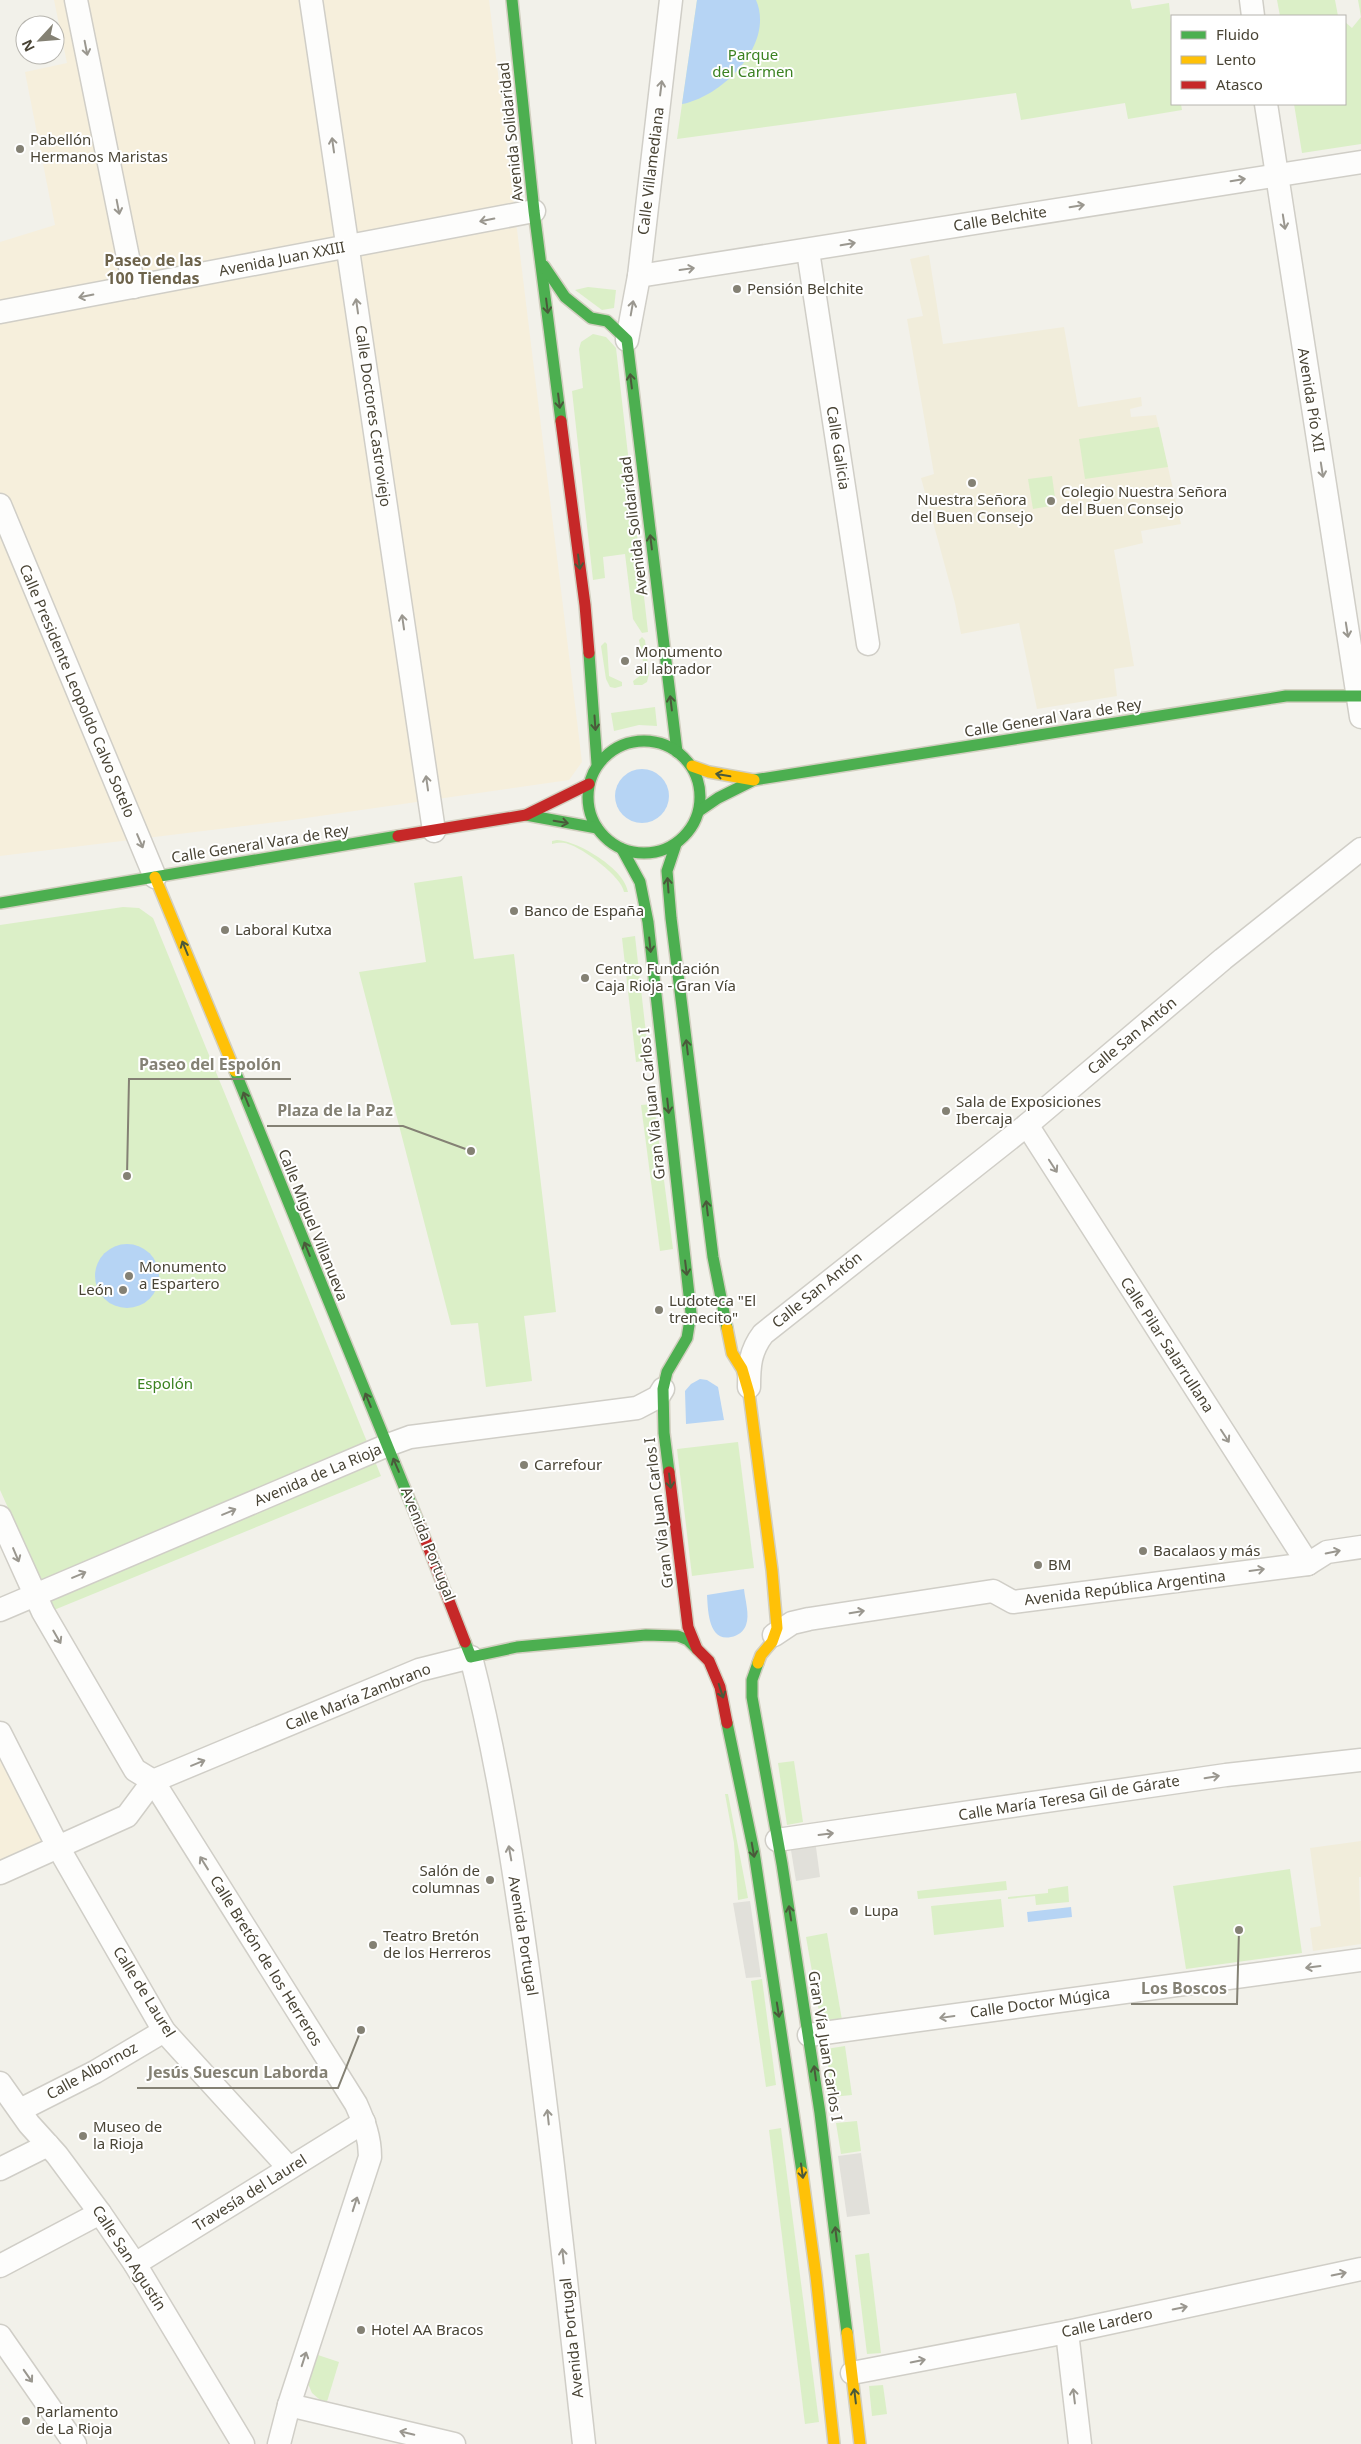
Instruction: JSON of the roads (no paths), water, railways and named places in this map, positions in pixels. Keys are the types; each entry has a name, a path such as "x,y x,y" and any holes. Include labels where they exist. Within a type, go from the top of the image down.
{"main road":[{"name":"Avenida Solidaridad","path":"512,0 534,211 584,605 597,764"},
{"name":"Avenida Solidaridad","path":"541,261 565,297 587,320 607,321 626,340 677,752"},
{"path":"552,352 563,336"},
{"name":"Calle General Vara de Rey","path":"699,811 718,798 754,780 1286,696 1360,698"},
{"path":"636,740 651,740 666,744 677,752 692,766 700,788 699,811 694,824 676,844 650,853 622,849 608,840 597,828 590,815 589,784 597,764 608,753 621,745 636,740"},
{"name":"Calle General Vara de Rey","path":"692,766 709,772 754,780"},
{"name":"Calle General Vara de Rey","path":"0,903 526,815 589,784"},
{"name":"Calle General Vara de Rey","path":"526,815 597,828"},
{"name":"Gran Vía Juan Carlos I","path":"676,844 667,871 671,918 713,1257 726,1325 724,1350 742,1369 749,1393 774,1583 777,1628 772,1642 761,1655 744,1665"},
{"name":"Gran Vía Juan Carlos I","path":"622,849 640,882 648,922 691,1312 687,1338 667,1372 662,1389 664,1433 686,1614 690,1634 697,1649 709,1661 725,1706 754,1852 794,2115 816,2276 834,2444"},
{"name":"Calle Miguel Villanueva","path":"155,877 388,1445"},
{"path":"676,1358 694,1348"},
{"name":"Avenida Portugal","path":"388,1445 452,1601 471,1656"},
{"path":"662,1636 681,1626 686,1614"},
{"name":"Calle María Zambrano","path":"471,1656 517,1647 646,1635 678,1636 688,1640 697,1649"},
{"name":"Gran Vía Juan Carlos I","path":"761,1655 752,1680 752,1697 809,2035 860,2444"},
{"name":"Gran Vía Juan Carlos I","path":"709,1661 727,1666"}],"street":[{"path":"76,0 134,287"},
{"name":"Calle Doctores Castroviejo","path":"311,0 434,831"},
{"name":"Calle Villamediana","path":"626,340 639,276 671,0"},
{"path":"1251,0 1253,15"},
{"name":"Avenida Pío XII","path":"1266,105 1360,698"},
{"name":"Calle Belchite","path":"639,276 808,251 1361,162"},
{"name":"Avenida Juan XXIII","path":"0,312 534,211"},
{"name":"Calle Galicia","path":"808,251 868,644"},
{"name":"Calle Presidente Leopoldo Calvo Sotelo","path":"0,505 155,877"},
{"name":"Calle San Antón","path":"724,1350 745,1352 1026,1125 1223,959 1361,849"},
{"name":"Calle Pilar Salarrullana","path":"1026,1125 1308,1564"},
{"name":"Calle San Antón","path":"726,1325 739,1335 759,1340"},
{"path":"749,1393 748,1365 759,1340"},
{"name":"Avenida de La Rioja","path":"616,1411 644,1405 658,1397 662,1389"},
{"name":"Avenida de La Rioja","path":"0,1610 34,1594 410,1437 616,1411 638,1410 659,1423 664,1433"},
{"name":"Calle Bretón de los Herreros","path":"0,1516 34,1594 135,1770 153,1782 356,2104 370,2141 370,2157 289,2405 279,2444"},
{"name":"Avenida República Argentina","path":"774,1636 792,1623 809,1619 992,1591 1013,1602 1308,1564 1328,1552 1361,1547"},
{"name":"Calle María Zambrano","path":"153,1782 419,1670 471,1656"},
{"name":"Avenida Portugal","path":"471,1656 483,1701 515,1882 544,2080 584,2444"},
{"name":"Calle de Laurel","path":"0,1733 58,1847 164,2030 289,2168"},
{"name":"Calle María Teresa Gil de Gárate","path":"777,1840 1226,1775 1361,1760"},
{"path":"0,1873 127,1816 153,1782"},
{"name":"Calle Doctor Múgica","path":"809,2035 1361,1960"},
{"name":"Calle Albornoz","path":"20,2110 95,2072 164,2030"},
{"name":"Calle San Agustín","path":"0,2083 100,2213 135,2264 243,2444"},
{"name":"Travesía del Laurel","path":"135,2264 364,2122"},
{"path":"0,2169 48,2145"},
{"path":"0,2266 100,2213"},
{"name":"Calle Lardero","path":"852,2373 1066,2332 1361,2269"},
{"path":"1066,2332 1080,2444"},
{"path":"0,2336 74,2444"},
{"path":"289,2405 454,2444"}],"water":[{"path":"697,0 756,0 760,17 758,34 752,50 742,66 728,79 714,91 682,104"},
{"path":"642,769 652,771 661,777 667,786 669,796 667,806 661,815 652,821 642,823 632,821 623,815 617,806 615,796 617,786 623,777 632,771"},
{"path":"127,1244 139,1246 150,1253 157,1264 159,1276 157,1288 150,1299 139,1306 127,1308 115,1306 104,1299 97,1288 95,1276 97,1264 104,1253 115,1246"},
{"path":"700,1379 707,1380 718,1387 724,1420 686,1424 685,1391 691,1384"},
{"path":"744,1589 747,1612 745,1627 734,1636 723,1637 718,1635 709,1616 707,1595"},
{"path":"1071,1907 1072,1917 1028,1922 1027,1912"}],"place":[{"name":"Pabellón Hermanos Maristas","path":"20,149"},
{"name":"Pensión Belchite","path":"737,289"},
{"name":"Nuestra Señora del Buen Consejo","path":"972,483"},
{"name":"Colegio Nuestra Señora del Buen Consejo","path":"1051,501"},
{"name":"Monumento al labrador","path":"625,661"},
{"name":"Banco de España","path":"514,911"},
{"name":"Laboral Kutxa","path":"225,930"},
{"name":"Centro Fundación Caja Rioja - Gran Vía","path":"585,978"},
{"name":"Sala de Exposiciones Ibercaja","path":"946,1111"},
{"name":"Plaza de la Paz","path":"471,1151"},
{"name":"Paseo del Espolón","path":"127,1176"},
{"name":"Monumento a Espartero","path":"129,1276"},
{"name":"León","path":"123,1290"},
{"name":"Ludoteca \"El trenecito\"","path":"659,1310"},
{"name":"Carrefour","path":"524,1465"},
{"name":"Bacalaos y más","path":"1143,1551"},
{"name":"BM","path":"1038,1565"},
{"name":"Salón de columnas","path":"490,1880"},
{"name":"Lupa","path":"854,1911"},
{"name":"Los Boscos","path":"1239,1930"},
{"name":"Teatro Bretón de los Herreros","path":"373,1945"},
{"name":"Jesús Suescun Laborda","path":"361,2030"},
{"name":"Museo de la Rioja","path":"83,2136"},
{"name":"Hotel AA Bracos","path":"361,2330"},
{"name":"Parlamento de La Rioja","path":"26,2421"}],"district":[{"name":"Paseo de las 100 Tiendas","path":"153,269"}],"park label":[{"name":"Parque del Carmen","path":"753,64"},
{"name":"Espolón","path":"165,1384"}]}
